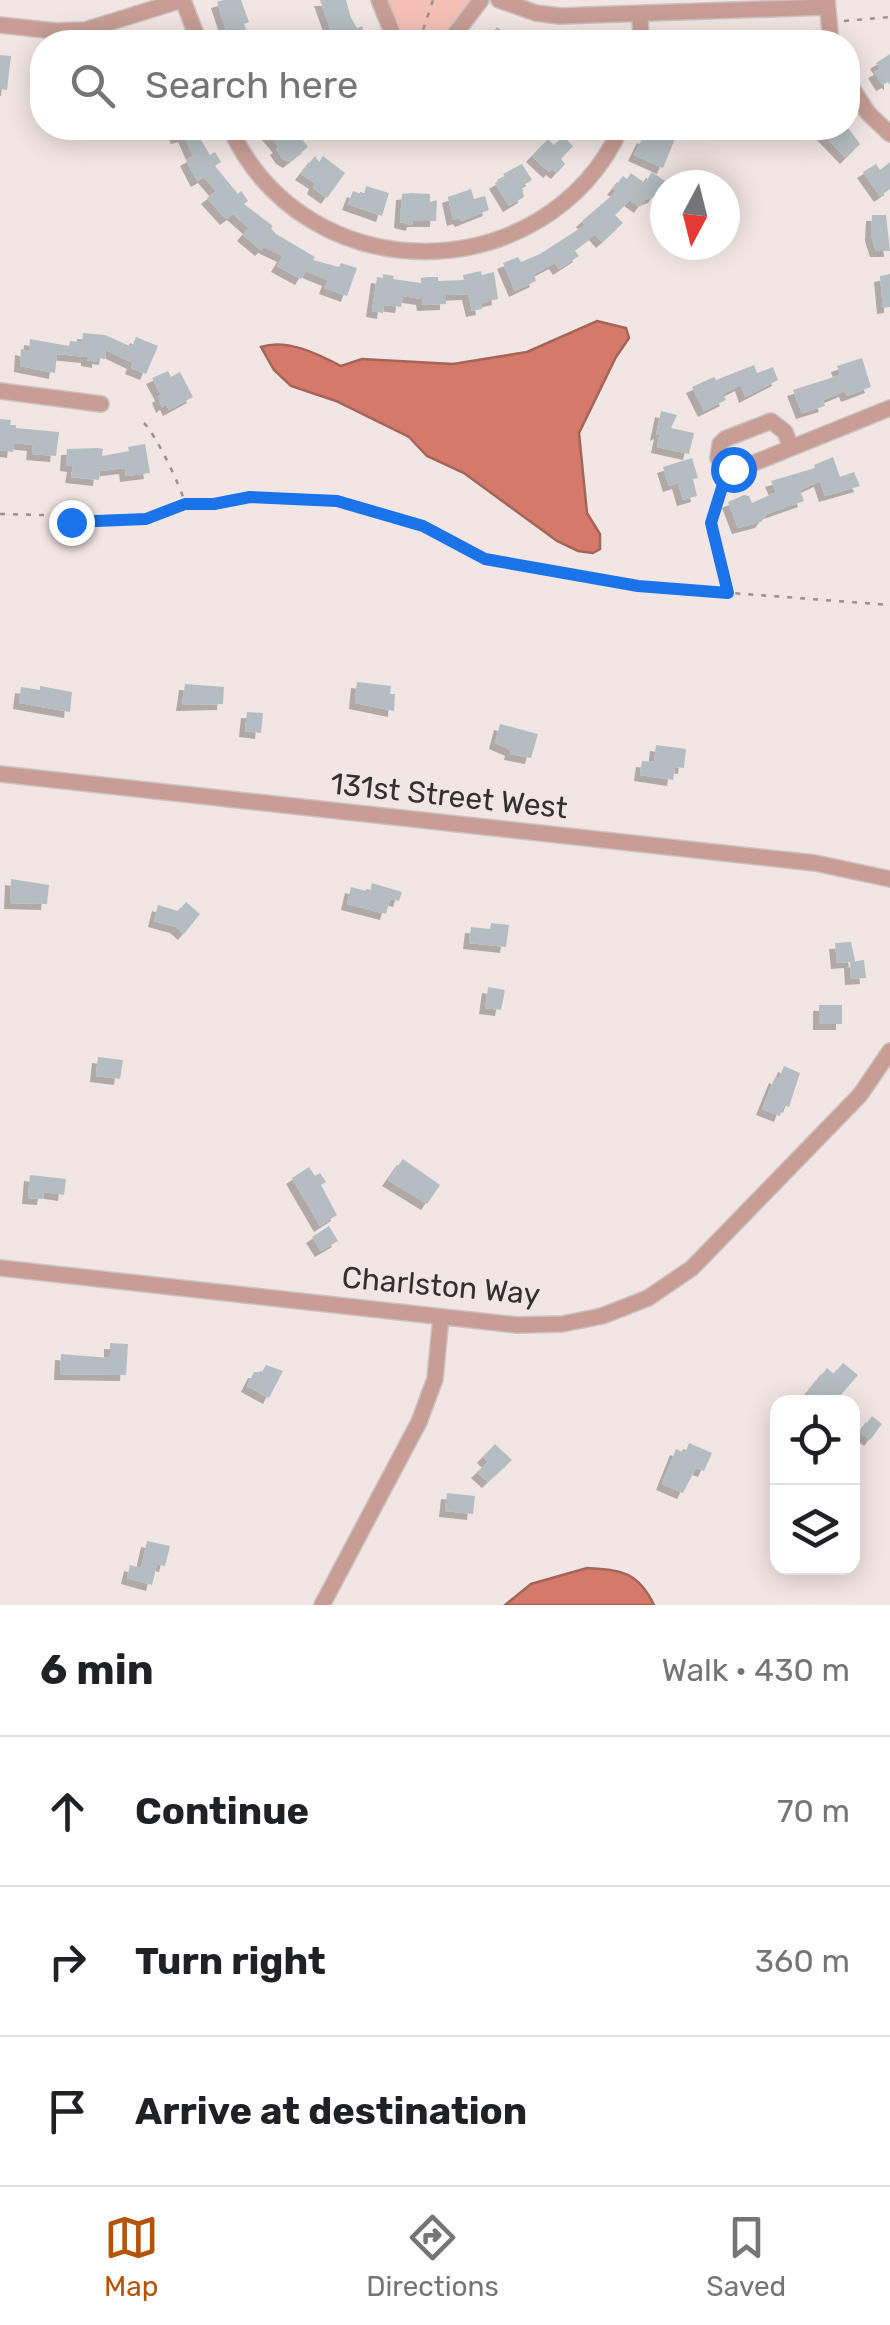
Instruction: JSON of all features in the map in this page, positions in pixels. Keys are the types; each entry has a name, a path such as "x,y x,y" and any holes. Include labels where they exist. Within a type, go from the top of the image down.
{"street":[{"path":"86,30 183,0 194,30"},
{"path":"379,0 391,30"},
{"path":"458,30 481,0"},
{"path":"499,0 546,15 827,9"},
{"path":"640,14 641,30"},
{"path":"0,25 46,30"},
{"path":"860,101 890,134"},
{"path":"238,140 263,178 312,220 360,242 422,252 488,244 544,217 592,174 613,140"},
{"path":"0,390 102,404"},
{"path":"792,448 776,423 762,423 729,436 720,444 718,458 728,468 740,469 792,448 890,408"},
{"name":"131st Street West","path":"0,774 796,861 890,879"},
{"name":"Charlston Way","path":"0,1268 517,1324 562,1324 602,1316 648,1298 692,1268 860,1096 890,1051"},
{"path":"322,1605 419,1422 435,1379 441,1317"}],"path":[{"path":"423,30 432,0"},
{"path":"827,9 890,16"},
{"path":"144,423 153,432 179,482 185,504"},
{"path":"728,468 711,523 728,593"},
{"path":"0,514 71,522 146,519 185,504 214,504 250,497 337,501 423,526 485,559 638,586 890,605"}],"shaded area":[{"path":"388,0 473,0 449,30 401,30"},
{"path":"597,321 626,328 629,338 579,433 587,513 600,534 600,549 593,553 557,541 464,473 427,456 409,437 336,401 291,386 274,370 261,347 291,346 341,366 362,359 453,364 527,352"},
{"path":"587,1568 628,1575 642,1586 654,1605 505,1605 531,1584"}],"building":[{"path":"241,0 249,22 244,24 246,30 226,30 217,2"},
{"path":"320,0 346,0 351,18 363,30 331,30"},
{"path":"890,54 890,85 882,85 874,72 880,69 876,63"},
{"path":"0,55 11,56 7,90 0,89"},
{"path":"186,140 201,140 210,155 215,152 221,162 215,166 238,194 241,191 248,201 244,204 273,226 276,234 315,257 313,260 357,268 347,296 325,288 328,280 306,271 301,279 277,266 283,256 264,247 261,250 243,235 249,228 233,214 226,219 207,198 216,191 204,177 197,181 186,160 193,156"},
{"path":"273,140 302,140 308,147 289,162 282,158 276,149 279,147"},
{"path":"547,140 554,145 567,140 573,146 561,159 565,164 557,173 552,169 549,172 532,156"},
{"path":"642,140 675,140 663,168 634,155"},
{"path":"829,140 857,140 860,144 846,158"},
{"path":"315,156 319,162 323,156 345,173 327,198 301,174"},
{"path":"890,162 890,189 880,196 863,172 876,164 880,170"},
{"path":"522,164 532,180 522,186 524,197 509,206 495,183"},
{"path":"631,173 645,183 650,175 650,198 640,207 630,200 615,215 623,223 602,242 595,234 574,250 579,256 559,269 555,263 534,274 536,281 515,291 503,263 518,257 521,262 540,254 585,225 582,221 617,191 613,189 623,176 627,179"},
{"path":"366,186 389,193 382,216 348,204 353,191 364,195"},
{"path":"471,189 474,199 485,196 489,210 461,221 453,220 448,197"},
{"path":"402,194 430,194 430,202 437,200 436,221 413,221 412,225 400,222"},
{"path":"872,215 886,215 890,251 876,251 871,235"},
{"path":"481,271 482,275 494,272 498,299 481,303 482,309 472,311 468,294 446,295 446,304 423,305 422,299 403,296 401,307 384,305 383,313 372,311 377,277 383,278 383,274 421,283 421,278 428,277 438,277 438,281 464,280 463,275"},
{"path":"890,274 890,307 883,308 880,276"},
{"path":"83,333 105,335 132,347 136,337 158,346 146,374 106,350 105,359 98,358 98,362 57,354 55,373 20,366 21,349 29,351 30,339 69,346 70,341 82,342"},
{"path":"862,358 871,387 847,396 845,391 823,400 825,406 802,413 793,390 840,375 837,366"},
{"path":"754,365 757,373 773,367 778,380 745,397 741,385 723,394 726,400 704,411 692,387"},
{"path":"168,371 171,377 180,372 193,397 169,410 166,404 162,407 152,378"},
{"path":"661,411 677,415 671,428 694,433 689,454 657,447"},
{"path":"0,419 11,420 10,425 16,428 59,432 56,456 32,454 33,445 14,443 13,452 0,450"},
{"path":"145,444 150,473 126,476 125,468 100,471 99,480 71,477 73,466 66,465 67,449 103,449 102,456"},
{"path":"833,457 840,477 854,472 860,486 825,496 820,481 800,490 804,501 767,514 761,522 738,528 728,502 744,495 752,503 776,492 771,481 815,468 814,465"},
{"path":"692,458 698,478 693,479 697,496 683,500 678,483 669,486 663,467"},
{"path":"357,682 391,686 390,694 395,694 394,711 355,703"},
{"path":"185,684 224,687 223,704 182,705"},
{"path":"40,686 72,692 70,712 19,703 21,687 40,690"},
{"path":"247,712 263,713 261,733 245,731"},
{"path":"500,724 538,734 531,758 510,754 511,750 495,743"},
{"path":"656,745 686,749 684,768 675,767 673,780 640,775 642,761 654,762"},
{"path":"11,879 49,885 47,904 10,903"},
{"path":"372,883 402,892 399,901 390,899 386,914 347,904 351,887 370,892"},
{"path":"186,902 200,914 184,934 176,927 154,921 158,905 178,911"},
{"path":"491,923 509,925 506,947 469,943 471,927 490,929"},
{"path":"851,942 855,961 851,962 864,960 866,978 851,979 850,962 837,963 835,943"},
{"path":"488,987 505,990 501,1010 485,1008"},
{"path":"819,1005 842,1005 842,1024 819,1024"},
{"path":"98,1057 123,1060 120,1079 96,1076"},
{"path":"784,1066 800,1073 789,1107 784,1105 780,1116 762,1109 775,1077 779,1079"},
{"path":"403,1159 440,1185 427,1204 388,1180"},
{"path":"309,1167 326,1182 321,1185 337,1215 320,1226 292,1178"},
{"path":"30,1175 66,1179 64,1195 44,1192 43,1199 28,1198"},
{"path":"329,1226 338,1241 321,1251 312,1237"},
{"path":"110,1343 128,1344 126,1375 60,1374 61,1354 110,1358"},
{"path":"843,1363 858,1375 841,1395 807,1393 827,1368 834,1374"},
{"path":"266,1365 283,1371 269,1398 247,1386 254,1372 262,1372"},
{"path":"872,1416 882,1424 870,1440 860,1432"},
{"path":"689,1443 712,1453 704,1471 696,1468 683,1493 662,1484 676,1449 685,1453"},
{"path":"495,1444 512,1460 488,1482 477,1472 488,1462 483,1457"},
{"path":"447,1493 475,1496 473,1514 445,1511"},
{"path":"147,1541 170,1546 165,1566 157,1564 152,1585 127,1578 130,1565 141,1568"}],"route":[{"path":"71,522 146,519 185,504 214,504 250,497 337,501 423,526 485,559 638,586 728,593 711,523 728,468 733,469"}]}
